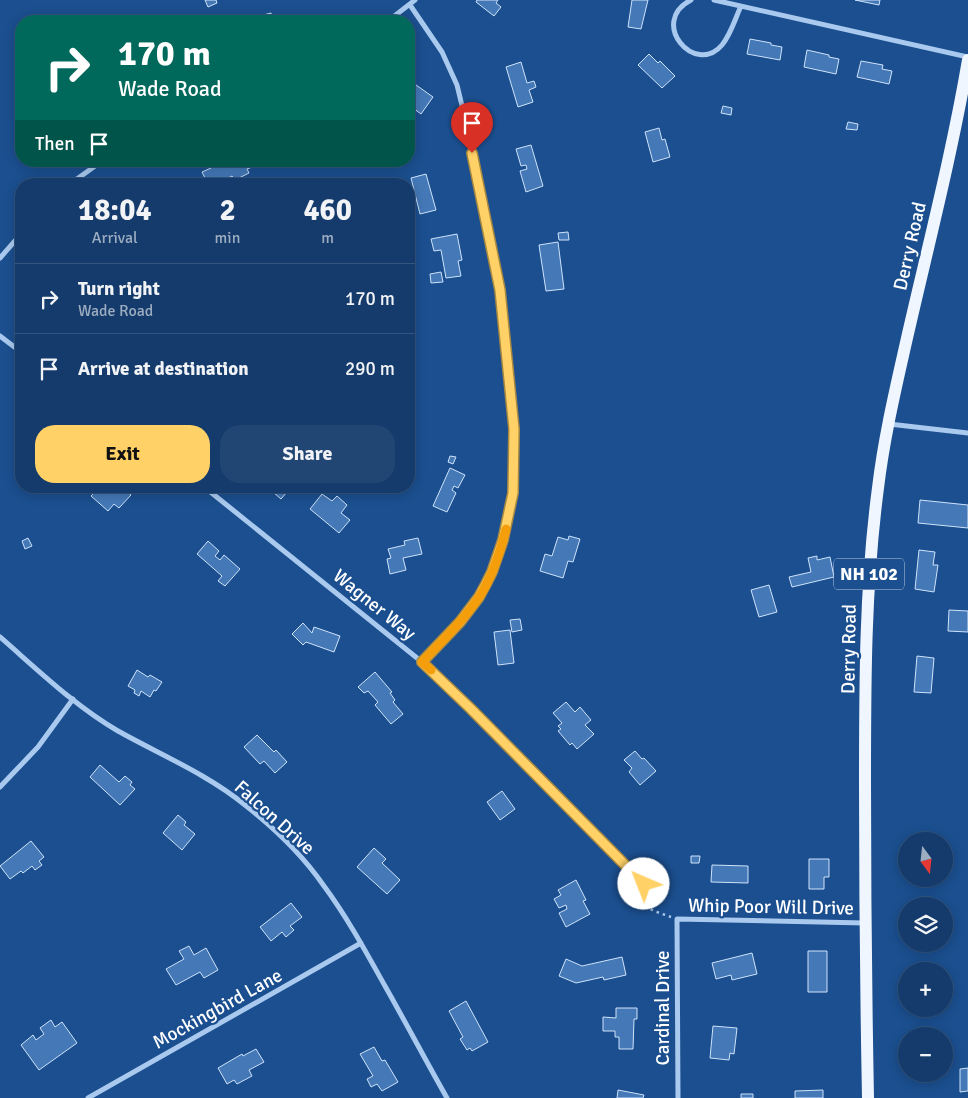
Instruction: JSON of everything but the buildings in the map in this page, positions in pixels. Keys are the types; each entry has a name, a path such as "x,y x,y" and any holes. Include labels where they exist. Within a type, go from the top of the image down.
{"main road":[{"name":"Derry Road","path":"868,1098 865,657 867,601 877,494 889,424 960,108 968,59"}],"street":[{"path":"396,15 415,0"},
{"path":"691,0 685,3 674,18 675,36 685,49 693,53 710,53 724,43 741,6"},
{"path":"714,0 968,59"},
{"path":"410,5 442,52 457,84 464,114 500,290 514,429 515,467 510,514 492,572 479,597 460,622 422,662"},
{"path":"78,178 94,167"},
{"path":"0,258 15,241"},
{"path":"0,336 15,347"},
{"path":"889,424 968,433"},
{"name":"Wagner Way","path":"212,493 422,662 644,884"},
{"name":"Falcon Drive","path":"0,637 93,715 118,731 220,787 252,810 266,823 324,885 362,944 447,1098"},
{"path":"0,787 38,747 73,699"},
{"name":"Whip Poor Will Drive","path":"677,918 866,923"},
{"name":"Cardinal Drive","path":"677,918 678,1098"},
{"name":"Mockingbird Lane","path":"88,1098 362,944"}],"path":[{"path":"644,884 638,902 654,911 677,918"}],"slow traffic":[{"path":"431,670 422,662 460,622 479,597 492,572 506,529"}],"route":[{"path":"472,153 500,290 514,429 515,467 513,493 503,540 492,572 479,597 460,622 422,662 644,884"}]}
